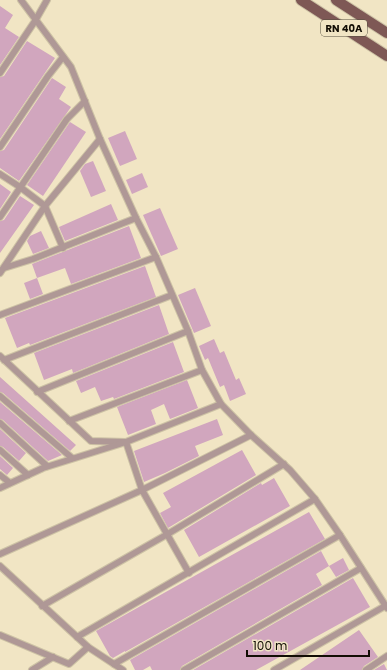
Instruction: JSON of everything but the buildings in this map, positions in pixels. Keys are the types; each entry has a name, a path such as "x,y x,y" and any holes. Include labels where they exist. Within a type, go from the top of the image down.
{"main road":[{"name":"RN 40A","path":"301,0 387,56"},
{"name":"RN 40A","path":"336,0 387,33"}],"street":[{"path":"20,0 71,67 100,139 136,218 156,257 188,331 202,370 221,404 251,435 284,464 315,499 386,607 274,670"},
{"path":"0,73 35,21 47,0"},
{"path":"0,147 48,76 64,56"},
{"path":"0,217 67,120 85,101"},
{"path":"0,273 45,206 100,139"},
{"path":"0,174 45,206 63,248"},
{"path":"4,268 63,248 136,218"},
{"path":"0,315 156,257"},
{"path":"126,442 91,441 2,358 172,295"},
{"path":"38,392 188,331"},
{"path":"69,421 202,370"},
{"path":"0,396 72,458"},
{"path":"0,488 47,466 126,442 221,404"},
{"path":"0,423 47,466"},
{"path":"0,554 142,490 251,435"},
{"path":"126,442 142,490 166,535 189,573"},
{"path":"0,450 28,475"},
{"path":"42,606 166,535 284,464"},
{"path":"0,475 10,483"},
{"path":"77,637 315,499"},
{"path":"0,566 88,647 119,668 340,535"},
{"path":"184,670 361,568"},
{"path":"0,635 69,664 88,647"},
{"path":"366,670 387,656"},
{"path":"32,670 53,657"}]}
